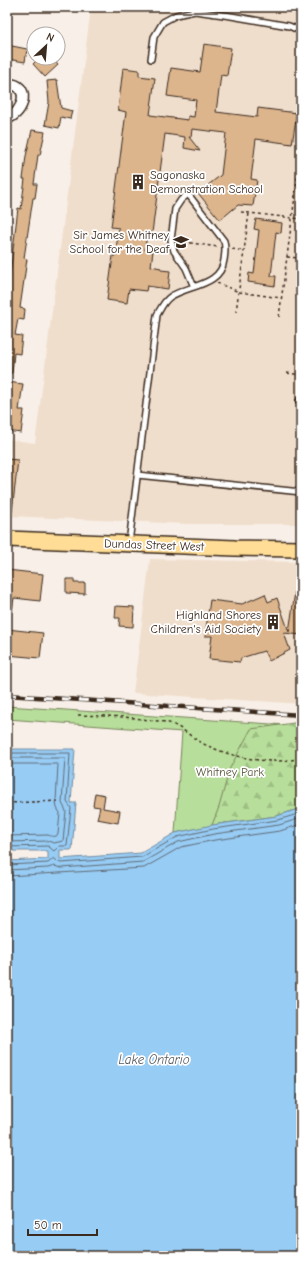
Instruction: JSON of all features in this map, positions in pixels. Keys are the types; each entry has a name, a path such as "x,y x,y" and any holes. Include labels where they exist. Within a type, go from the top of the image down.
{"main road":[{"name":"Dundas Street West","path":"7,539 235,548 301,549"}],"street":[{"path":"7,84 13,84 21,88 23,95 21,106 11,117 7,118"}],"lane":[{"path":"150,59 154,37 163,22 176,15 195,11 289,26 301,30"},
{"path":"129,544 157,314 162,304 170,297 194,287 210,280 217,276 222,270 226,248 220,235 188,194 175,209 171,240 174,251 186,268 194,287"},
{"path":"137,476 301,492"}],"path":[{"path":"279,317 301,152"},
{"path":"241,212 301,220"},
{"path":"236,312 249,213"},
{"path":"155,238 244,251"},
{"path":"287,257 301,258"},
{"path":"210,280 238,292 282,298"},
{"path":"287,373 301,375"},
{"path":"78,715 120,716 164,721 179,727 199,742 235,756 278,761 301,758"},
{"path":"7,803 60,801"}],"shaded area":[{"name":"Sir James Whitney School for the Deaf","path":"91,7 301,7 301,524 187,524 7,516 7,439 35,443"},
{"path":"150,559 301,562 301,704 133,693"}],"green space":[{"name":"Whitney Park","path":"7,706 301,726 301,808 175,833 182,732 7,719"},
{"path":"301,722 301,808 277,816 212,825 219,807 230,768 251,729"}],"water":[{"name":"Lake Ontario","path":"7,749 75,749 71,803 76,803 72,850 60,850 60,859 141,853 175,833 212,825 277,816 301,808 301,1256 7,1256 7,861 48,859 48,851 7,851"}],"building":[{"path":"204,44 231,48 227,76 221,75 216,112 257,117 258,108 297,113 292,144 256,139 251,179 257,180 253,206 238,205 220,220 198,193 221,175 226,133 192,129 191,137 189,137 200,151 184,148 185,137 165,134 152,233 147,232 145,250 153,251 151,266 161,268 161,270 170,271 168,289 147,286 146,291 129,289 127,303 107,300 113,256 115,256 119,228 111,227 126,112 118,110 123,68 139,70 139,76 155,78 150,115 188,120 188,116 194,117 196,100 167,96 171,68 200,72"},
{"path":"7,45 26,49 25,62 7,59"},
{"path":"35,66 57,66 45,77"},
{"path":"57,80 61,108 72,111 70,119 61,117 59,128 45,125 49,102 47,81"},
{"path":"32,130 45,132 40,155 38,155 34,184 37,184 35,198 33,198 24,258 27,259 20,308 25,309 24,320 18,319 15,335 22,336 20,354 14,353 12,373 7,373 7,300 18,208 21,209 26,156"},
{"path":"256,219 282,223 281,233 276,232 271,276 276,276 275,286 248,282 249,273 254,274 259,230 254,229"},
{"path":"7,382 23,384 19,410 24,410 21,433 7,431"},
{"path":"7,459 18,460 12,512 7,512"},
{"path":"7,570 43,574 40,601 14,598 12,612 7,612"},
{"name":"Highland Shores Children's Aid Society","path":"297,578 301,579 301,635 284,633 290,650 269,661 264,651 241,658 240,662 209,659 212,636 205,636 210,600 242,604 265,594 268,602 277,598 289,632"},
{"path":"66,579 74,579 74,583 85,583 85,594 66,593"},
{"path":"116,606 134,607 133,627 119,626 120,618 115,618"},
{"path":"7,629 43,633 40,658 7,655"},
{"path":"95,793 105,795 103,808 120,811 118,823 97,819 100,807 93,806"}],"railway":[{"path":"7,695 301,715"}],"place":[{"name":"Sagonaska Demonstration School","path":"138,182"},
{"name":"Sir James Whitney School for the Deaf","path":"181,242"},
{"name":"Highland Shores Children's Aid Society","path":"273,622"}]}
